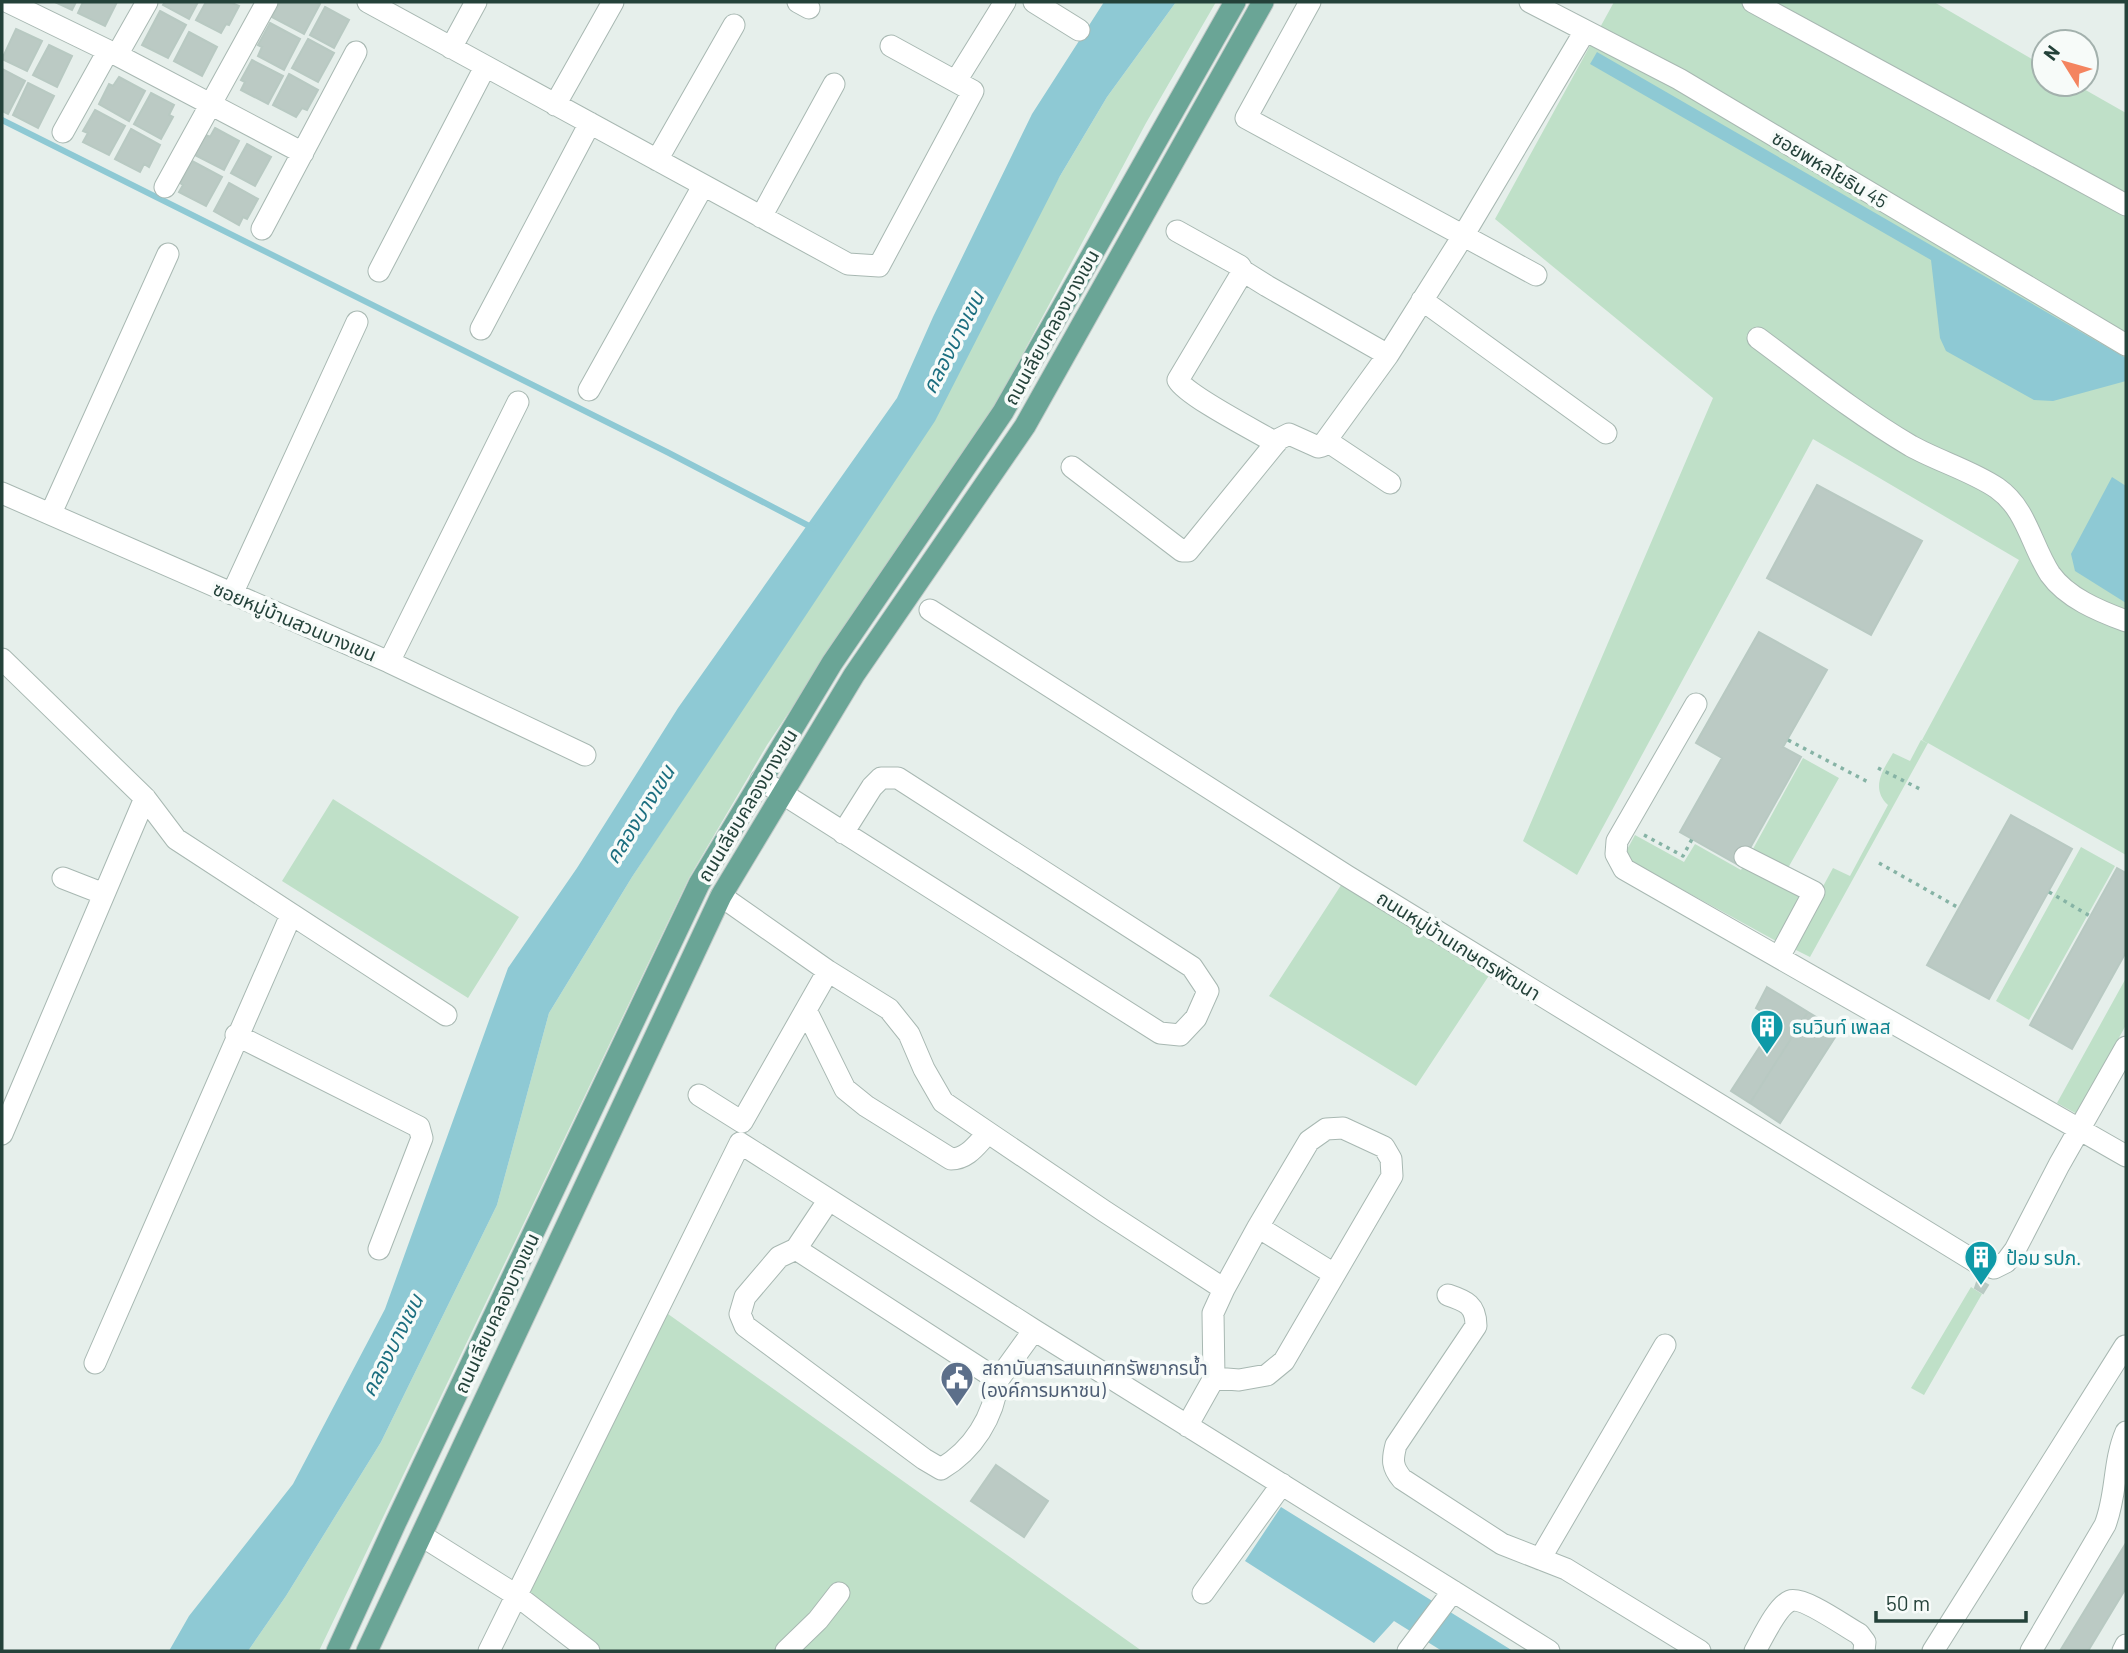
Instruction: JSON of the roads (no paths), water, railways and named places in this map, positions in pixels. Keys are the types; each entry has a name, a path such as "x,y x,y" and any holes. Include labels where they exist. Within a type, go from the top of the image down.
{"main road":[{"name":"ถนนเลียบคลองบางเขน","path":"337,1651 699,884 832,663 1003,412 1235,2"},
{"name":"ถนนเลียบคลองบางเขน","path":"368,1651 721,896 854,675 1025,426 1263,2"},
{"path":"396,1522 422,1536"}],"street":[{"path":"63,132 147,2"},
{"path":"165,187 267,2"},
{"path":"368,2 848,264 879,266 973,91 891,46"},
{"path":"451,48 476,2"},
{"path":"555,105 613,2"},
{"path":"956,81 1005,2"},
{"path":"1034,2 1079,30"},
{"path":"1310,2 1246,118 1536,275"},
{"name":"ซอยพหลโยธิน 45","path":"1530,2 1679,79 2126,345"},
{"path":"1753,2 2126,205"},
{"path":"18,4 303,153"},
{"path":"657,160 734,25"},
{"path":"1072,467 1182,551 1188,551 1276,443 1289,434 1318,447 1327,441 1388,355 1463,236 1585,31"},
{"path":"262,229 356,52"},
{"path":"379,271 485,68"},
{"path":"761,217 834,83"},
{"path":"481,329 590,123"},
{"path":"589,390 703,186"},
{"path":"1177,231 1388,355"},
{"path":"51,513 167,254"},
{"path":"1243,271 1178,380 1195,394 1276,443"},
{"path":"1422,300 1606,433"},
{"path":"232,594 357,322"},
{"path":"1758,338 1874,424 1914,448 1997,488 2012,502 2027,524 2050,575 2066,592 2104,613 2126,621"},
{"path":"389,662 518,402"},
{"path":"1327,441 1390,483"},
{"name":"ซอยหมู่บ้านสวนบางเขน","path":"2,493 389,662 585,755"},
{"name":"ถนนหมู่บ้านเกษตรพัฒนา","path":"930,610 1347,876 1976,1262 1994,1268 2006,1262 2080,1129"},
{"path":"2,659 145,798 176,839 446,1015"},
{"path":"1696,705 1616,847 1616,854 1624,869 2126,1156"},
{"path":"761,780 843,833 1160,1033 1180,1035 1196,1018 1208,991 1192,967 898,778 881,778 872,787 843,833"},
{"path":"2,1134 145,798"},
{"path":"1745,857 1814,892 1779,957"},
{"path":"63,878 104,894"},
{"path":"721,896 828,971 889,1009 909,1034 943,1102 1224,1289"},
{"path":"95,1363 236,1035 291,915"},
{"path":"699,1095 742,1122 828,971"},
{"path":"806,1010 845,1089 866,1106 951,1159 959,1159 968,1154 988,1133"},
{"path":"236,1035 419,1127 422,1138 379,1249"},
{"path":"2080,1129 2126,1047"},
{"path":"1187,1426 1214,1378 1213,1313 1258,1227 1309,1141 1326,1129 1343,1128 1384,1147 1391,1159 1392,1176 1284,1361 1266,1375 1239,1380 1214,1378"},
{"path":"489,1651 740,1143 828,1201 1282,1484 1449,1598 1549,1651"},
{"path":"828,1201 796,1249 779,1257 744,1297 740,1314 745,1326 924,1459 942,1469 958,1459 988,1419 996,1400 998,1380 1034,1330"},
{"path":"1258,1227 1334,1274"},
{"path":"796,1249 998,1380"},
{"path":"1448,1295 1472,1306 1476,1314 1476,1326 1396,1445 1392,1459 1395,1470 1402,1479 1502,1544 1566,1569 1700,1651"},
{"path":"1540,1559 1665,1345"},
{"path":"1933,1651 2124,1346"},
{"path":"2031,1651 2105,1525 2111,1510 2120,1447 2126,1432"},
{"path":"1203,1593 1282,1484"},
{"path":"422,1536 516,1595 589,1651"},
{"path":"786,1651 839,1593"},
{"path":"1412,1646 1449,1598"},
{"path":"1755,1651 1774,1618 1791,1600 1802,1601 1859,1634 1865,1642 1864,1651"},
{"path":"2123,1651 2126,1645"}],"water":[{"name":"คลองบางเขน","path":"1104,2 1176,2 1107,97 1060,176 935,421 632,877 549,1013 497,1205 381,1442 286,1596 248,1651 169,1651 189,1616 293,1484 385,1309 508,968 577,868 678,708 897,398 933,317 1032,114"},
{"path":"1597,52 2126,358 2126,381 2053,401 2034,400 1946,351 1940,338 1931,260 1590,64"},
{"path":"2112,477 2126,486 2126,603 2075,571 2071,554"},
{"path":"1281,1507 1513,1651 1442,1651 1394,1621 1374,1643 1245,1561"}],"waterway":[{"path":"2,120 667,452 813,528"}],"place":[{"name":"ธนวินท์ เพลส","path":"1767,1056"},
{"name":"ป้อม รปภ.","path":"1981,1287"},
{"name":"สถาบันสารสนเทศทรัพยากรน้ำ (องค์การมหาชน)","path":"957,1408"}]}
